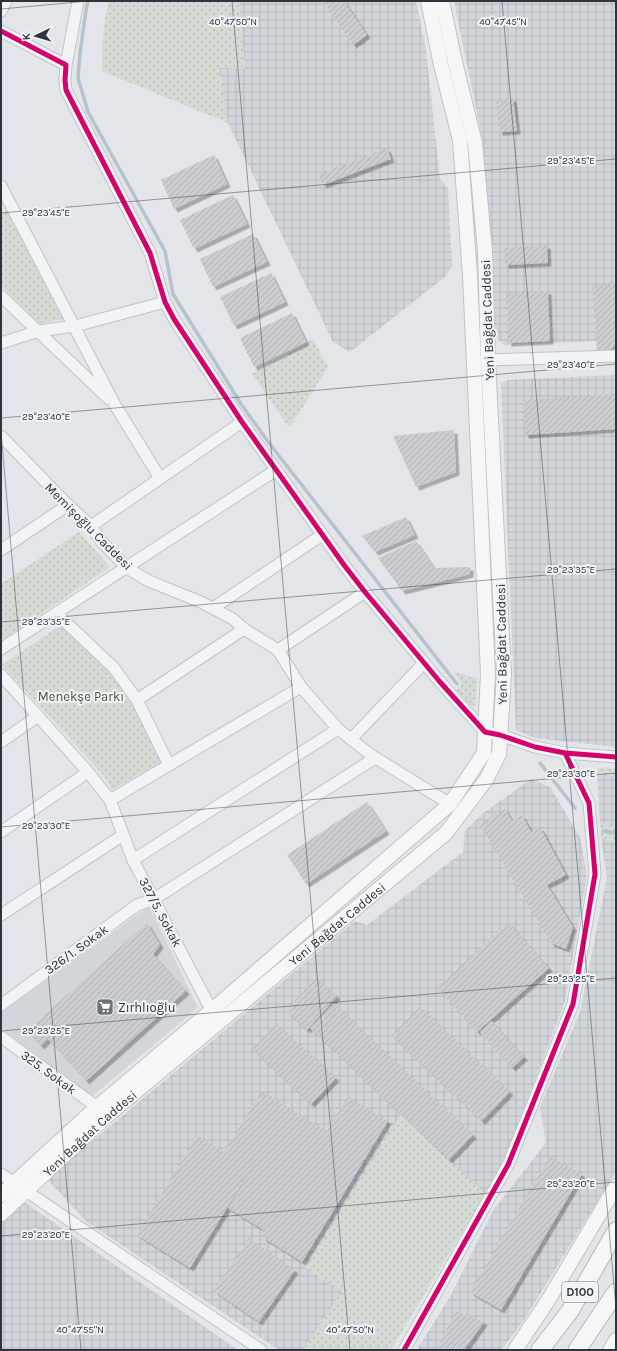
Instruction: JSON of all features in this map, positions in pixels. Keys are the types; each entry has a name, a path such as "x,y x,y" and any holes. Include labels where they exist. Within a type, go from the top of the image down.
{"highway":[{"name":"D100","path":"540,1350 570,1311 616,1231"},
{"name":"D100","path":"577,1350 616,1292"}],"main road":[{"name":"Yeni Bağdat Caddesi","path":"1,1195 19,1187 109,1114 215,1016 450,804 484,753 488,674 470,275 460,140 441,65 428,1"},
{"name":"Yeni Bağdat Caddesi","path":"1,1214 19,1187 97,1107 446,834 486,780 499,754 504,674 488,360 485,251 475,143 442,1"},
{"path":"515,1350 549,1300 616,1186"},
{"path":"610,1350 616,1340"}],"street":[{"path":"1,11 6,1"},
{"path":"78,1 66,65 66,90 150,253 165,302 174,319 242,422 322,535 365,592 424,663 485,732 565,753 616,757"},
{"path":"1,31 66,65"},
{"path":"3,195 75,326 115,405 160,478"},
{"path":"1,296 115,405"},
{"path":"1,343 39,331 75,326 165,302"},
{"path":"488,360 616,356"},
{"path":"91,526 242,422"},
{"name":"Memişoğlu Caddesi","path":"1,436 68,505 91,526 101,541 127,568 149,581 213,608 233,619 244,629 278,650 301,687 338,728 375,758 450,804"},
{"path":"1,649 276,470"},
{"path":"1,550 68,505"},
{"path":"213,608 322,535"},
{"path":"278,650 365,592"},
{"path":"56,613 114,668 137,700 169,765"},
{"path":"137,700 244,629"},
{"path":"351,739 424,663"},
{"name":"327/5. Sokak","path":"1,675 88,772 110,800 133,860 215,1016"},
{"path":"110,800 301,687"},
{"path":"1,742 38,716"},
{"path":"133,860 338,728"},
{"path":"404,1350 508,1165 573,1004 595,874 589,803 565,753"},
{"name":"326/1. Sokak","path":"1,1005 137,905 154,899 375,758"},
{"path":"1,832 88,772"},
{"path":"1,915 123,835"},
{"name":"325. Sokak","path":"1,1037 97,1107"},
{"path":"1,1174 261,1350"}],"shaded area":[{"path":"239,1 416,1 426,50 440,179 448,189 452,265 446,276 350,352 333,342 228,123 219,68 245,68"},
{"path":"454,1 616,1 616,323 600,341 504,345 496,337 483,142"},
{"path":"616,375 616,747 535,738 516,730 501,383 508,380"},
{"path":"597,773 616,776 616,828 600,822"},
{"path":"531,779 550,787 580,837 587,876 565,1001 507,1153 485,1194 449,1160 307,1268 342,1292 303,1350 279,1350 87,1222 47,1179 355,921 367,925 463,852 465,831 482,814"},
{"path":"601,838 616,842 616,1171 522,1323 501,1350 417,1350 451,1295 494,1209 546,1143 540,1107 580,1012 607,878"},
{"path":"149,906 198,1008 91,1097 1,1028 1,1013"},
{"path":"24,1202 238,1350 1,1350 1,1224"}],"green space":[{"path":"109,1 239,1 245,69 219,68 228,123 102,71 103,36"},
{"path":"6,209 63,319 39,324 1,286 1,215"},
{"path":"313,339 328,367 292,424 288,426 252,374"},
{"path":"79,532 110,567 1,641 1,584"},
{"name":"Menekşe Parkı","path":"61,625 109,672 134,704 161,762 112,790 104,776 2,665"},
{"path":"454,672 477,678 476,706 467,704 455,692 462,685"},
{"path":"605,767 616,769 616,776 597,773 598,769"},
{"path":"600,822 616,828 616,842 601,838"},
{"path":"401,1114 485,1194 391,1350 303,1350 342,1292 306,1268"}],"building":[{"path":"323,1 344,1 367,35 353,45"},
{"path":"513,98 517,131 499,132 496,100"},
{"path":"387,148 391,159 323,185 319,174"},
{"path":"214,155 227,184 174,209 161,180"},
{"path":"233,195 247,224 194,249 180,220"},
{"path":"253,234 267,262 213,287 200,259"},
{"path":"547,245 548,263 505,265 504,248"},
{"path":"271,273 285,302 234,326 220,297"},
{"path":"616,283 616,344 609,351 597,352 592,285"},
{"path":"548,291 550,341 508,343 506,293"},
{"path":"292,313 306,342 254,367 240,338"},
{"path":"615,394 616,429 525,435 523,400"},
{"path":"454,430 456,472 416,487 393,436"},
{"path":"406,517 415,535 375,552 362,536"},
{"path":"416,541 434,568 470,567 470,574 402,591 378,558"},
{"path":"367,802 386,831 306,884 287,855"},
{"path":"505,809 512,821 522,815 531,832 540,827 566,875 547,885 573,927 566,949 551,943 480,825"},
{"path":"147,923 160,945 153,954 186,991 86,1081 48,1039 41,1046 27,1031"},
{"path":"509,923 549,968 477,1032 437,987"},
{"path":"316,977 337,996 307,1030 286,1011"},
{"path":"334,1003 473,1135 449,1160 310,1028"},
{"path":"420,1006 510,1092 482,1121 392,1036"},
{"path":"492,1021 524,1057 512,1068 480,1032"},
{"path":"276,1023 336,1078 311,1104 252,1049"},
{"path":"262,1091 327,1131 348,1096 388,1121 302,1262 262,1237 265,1231 228,1208 257,1159 190,1268 137,1235 197,1135 224,1152"},
{"path":"550,1156 582,1174 501,1310 470,1292"},
{"path":"249,1238 295,1270 259,1322 214,1291"},
{"path":"456,1311 484,1322 464,1350 436,1350"}],"waterway":[{"path":"88,1 80,53 78,78 88,112 165,251 173,294 241,404 269,443 457,684"},
{"path":"540,763 575,808"},
{"path":"604,831 616,833"}],"cycle path":[{"path":"1,31 66,65 66,90 150,253 165,302 174,319 242,422 344,565 440,682 485,732 500,735 535,747 565,753 616,757"},
{"path":"404,1350 508,1165 573,1004 595,874 589,803 565,753"}],"place":[{"name":"Zırhlıoğlu","path":"105,1007"}]}
